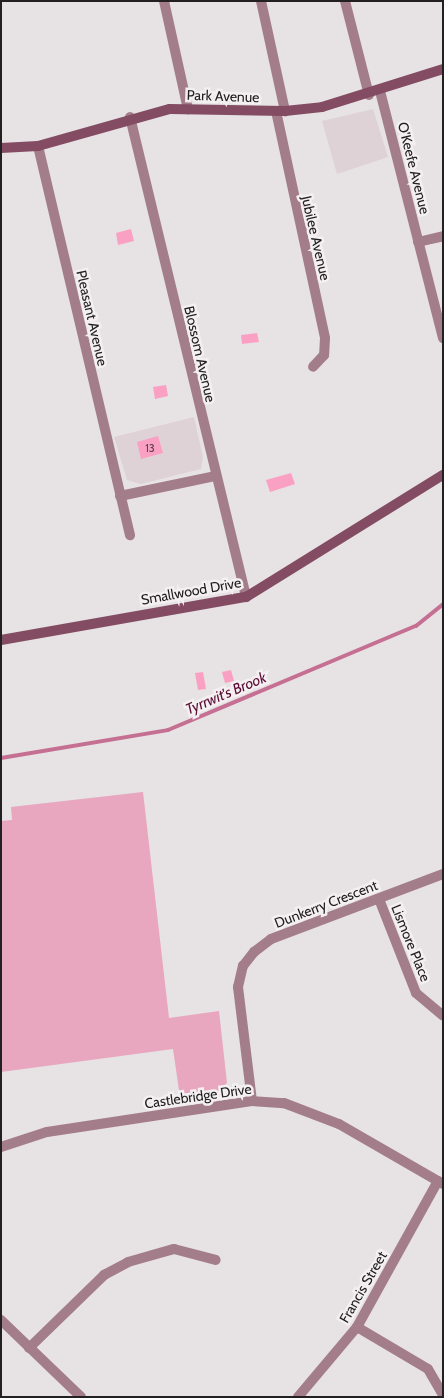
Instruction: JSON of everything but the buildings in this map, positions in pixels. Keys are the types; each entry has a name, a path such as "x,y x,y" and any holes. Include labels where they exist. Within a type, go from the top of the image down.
{"street":[{"path":"164,1 188,108"},
{"name":"Jubilee Avenue","path":"260,1 325,338 324,355 313,367"},
{"path":"345,1 369,95"},
{"name":"Park Avenue","path":"1,148 38,146 130,117 188,108 281,111 369,95 443,69"},
{"name":"O'Keefe Avenue","path":"380,91 443,338"},
{"name":"Blossom Avenue","path":"130,117 246,597"},
{"name":"Pleasant Avenue","path":"38,146 130,535"},
{"path":"418,242 443,236"},
{"name":"Smallwood Drive","path":"1,640 246,597 443,475"},
{"path":"120,496 216,476"},
{"name":"Dunkerry Crescent","path":"252,1100 238,1008 244,966 271,939 443,874"},
{"name":"Lismore Place","path":"379,899 416,993 443,1016"},
{"name":"Castlebridge Drive","path":"1,1147 47,1132 252,1100 284,1103 322,1115 440,1183"},
{"name":"Francis Street","path":"298,1397 357,1327 440,1183"},
{"path":"29,1348 104,1275 128,1262 174,1248 216,1260"},
{"path":"1,1320 81,1397"},
{"path":"357,1327 428,1369 443,1395"}],"shaded area":[{"path":"373,109 388,157 337,174 322,121"},
{"path":"194,417 203,457 201,469 141,484 127,480 114,437"},
{"path":"143,792 169,1018 219,1011 227,1083 218,1091 180,1097 173,1049 1,1072 1,821 12,820 11,807"}],"waterway":[{"name":"Tyrrwit's Brook","path":"1,758 168,730 416,626 443,604"}]}
